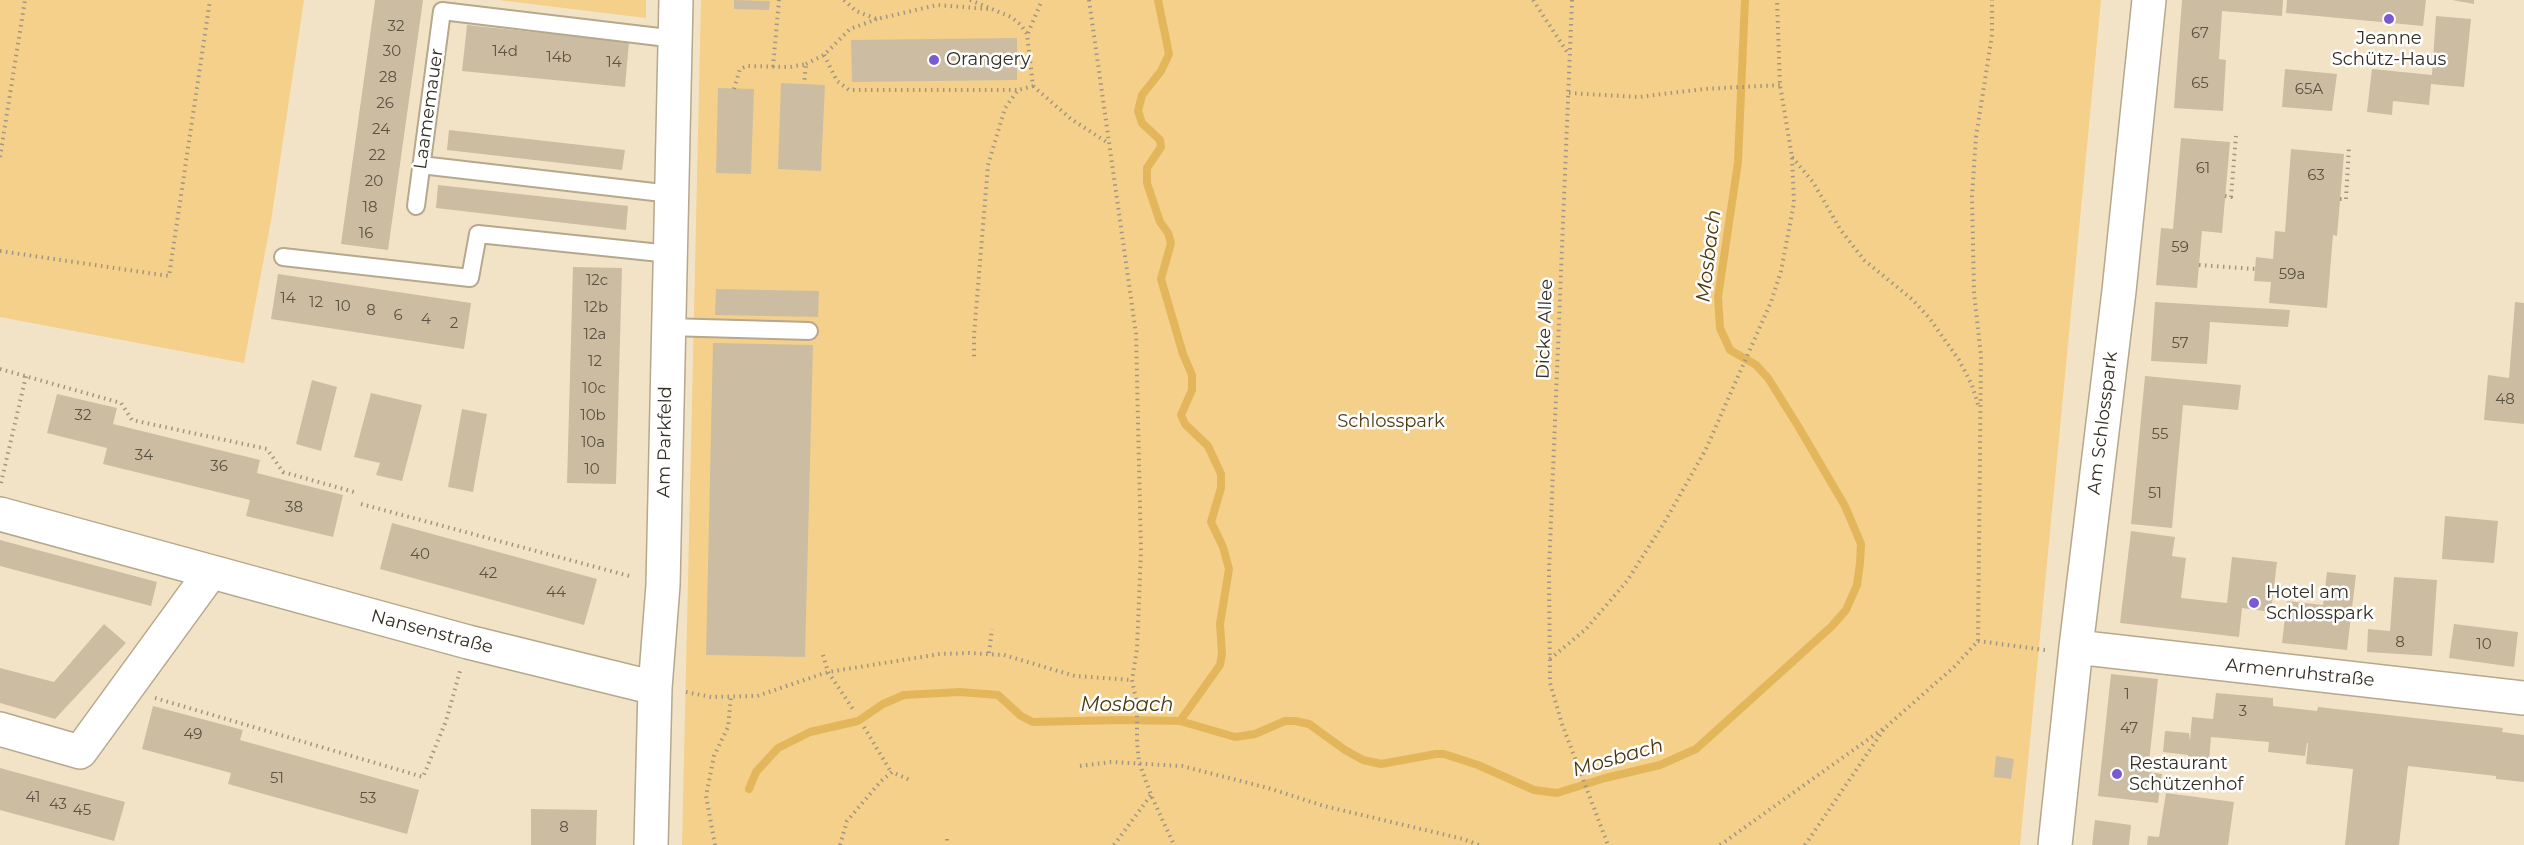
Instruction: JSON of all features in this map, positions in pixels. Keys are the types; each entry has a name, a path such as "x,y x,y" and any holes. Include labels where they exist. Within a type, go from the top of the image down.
{"street":[{"name":"Am Parkfeld","path":"651,845 655,688 663,585 676,0"},
{"name":"Am Schlosspark","path":"2055,845 2076,647 2118,302 2149,0"},
{"name":"Nansenstraße","path":"0,514 468,642 655,688"},
{"path":"0,729 80,752 211,572"},
{"name":"Armenruhstraße","path":"2076,647 2524,698"}],"lane":[{"name":"Laamemauer","path":"416,206 442,11 676,39"},
{"path":"421,165 671,194"},
{"path":"283,257 470,278 478,234 670,254"},
{"path":"667,327 809,331"}],"path":[{"path":"0,157 25,0"},
{"path":"0,250 169,276 210,0"},
{"path":"773,67 779,0"},
{"path":"844,0 856,10 877,19"},
{"path":"970,0 1011,17 1021,25 1027,34 1033,86 1071,119 1108,143"},
{"path":"1027,34 1042,0"},
{"path":"1089,0 1136,334 1141,550 1137,649 1132,680 1137,704 1139,762 1174,845"},
{"path":"1533,0 1569,56"},
{"name":"Dicke Allee","path":"1572,0 1549,570 1550,683 1577,767 1608,845"},
{"path":"1550,659 1586,629 1627,581 1664,523 1690,477 1771,302 1781,271 1794,203 1792,157 1780,85 1777,0"},
{"path":"1720,845 1887,726 1954,667 1978,641 1981,356 1974,293 1972,196 1976,137 1992,34 1992,0"},
{"path":"734,89 740,69 747,66 790,67 806,64 824,56 850,29 877,19 937,5 994,10"},
{"path":"824,56 837,81 849,90 1018,90 1033,86"},
{"path":"804,84 806,64"},
{"path":"1569,93 1638,97 1732,87 1780,85"},
{"path":"974,357 988,165 1005,108 1018,90"},
{"path":"2225,196 2231,197 2236,136"},
{"path":"2340,199 2346,199 2349,146"},
{"path":"1792,157 1812,182 1840,229 1864,260 1913,300 1930,319 1959,360 1972,385 1981,413"},
{"path":"2199,265 2255,269"},
{"path":"0,369 121,403 132,420 267,449 283,472 354,492"},
{"path":"0,488 26,376"},
{"path":"361,504 663,585"},
{"path":"989,653 992,629"},
{"path":"1978,641 2040,650 2076,647"},
{"path":"126,689 423,777 446,722 468,642"},
{"path":"655,688 711,697 757,696 828,672 940,654 989,653 1075,676 1132,680"},
{"path":"823,655 828,672 853,709"},
{"path":"715,845 706,795 714,756 728,727 731,697"},
{"path":"1805,845 1887,726"},
{"path":"864,727 892,772 912,781"},
{"path":"1080,766 1111,762 1182,766 1225,776 1324,806 1463,839 1479,845"},
{"path":"840,845 847,821 881,781 892,772"},
{"path":"1114,845 1151,795"},
{"path":"947,839 947,845"}],"green space":[{"path":"0,0 304,0 271,221 244,363 0,317"},
{"path":"498,0 646,0 646,18"},
{"name":"Schlosspark","path":"701,0 2101,0 2020,845 682,845"}],"building":[{"path":"375,0 423,0 388,250 341,244"},
{"path":"734,0 770,1 769,10 734,9"},
{"path":"2182,0 2283,0 2282,16 2222,11 2219,59 2226,60 2223,111 2174,108"},
{"name":"Jeanne Schütz-Haus","path":"2287,0 2426,0 2423,26 2286,13"},
{"path":"2452,0 2474,0 2474,4"},
{"path":"2436,16 2471,19 2464,87 2431,84 2429,105 2393,101 2392,115 2367,112 2372,69 2432,75"},
{"path":"467,25 629,42 625,87 462,71"},
{"name":"Orangery","path":"1017,38 1017,80 852,82 851,40"},
{"path":"2285,69 2337,74 2332,111 2282,107"},
{"path":"781,83 825,85 821,171 778,169"},
{"path":"718,88 754,89 751,174 716,173"},
{"path":"449,130 625,150 622,170 447,150"},
{"path":"2181,138 2230,142 2222,233 2202,231 2197,288 2156,285 2161,228 2173,229"},
{"path":"2291,149 2344,154 2337,236 2333,235 2327,308 2269,303 2271,282 2254,281 2256,257 2273,259 2275,231 2285,232"},
{"path":"438,185 628,206 626,230 436,208"},
{"path":"573,267 622,268 616,484 567,483"},
{"path":"278,274 471,303 464,349 271,319"},
{"path":"716,289 819,291 818,317 715,315"},
{"path":"2155,302 2290,310 2288,327 2210,322 2207,364 2151,361"},
{"path":"2515,302 2524,303 2524,424 2484,420 2488,375 2509,378"},
{"path":"713,343 813,345 805,657 706,655"},
{"path":"2145,376 2241,385 2238,410 2183,405 2172,528 2131,524"},
{"path":"312,380 337,387 321,451 296,444"},
{"path":"371,393 422,405 402,481 376,475 380,463 354,457"},
{"path":"57,394 117,408 113,424 260,460 257,473 343,495 333,537 246,516 250,500 103,464 107,448 47,433"},
{"path":"462,409 487,414 473,492 448,487"},
{"path":"2445,516 2498,521 2494,563 2442,559"},
{"path":"392,523 597,579 584,625 380,569"},
{"path":"2131,531 2175,537 2172,556 2186,558 2181,598 2227,603 2232,557 2277,562 2271,612 2242,608 2239,637 2120,623"},
{"path":"0,540 157,582 151,606 0,566"},
{"path":"2327,572 2356,575 2347,650 2282,643 2287,601 2323,605"},
{"path":"2394,577 2437,580 2432,656 2367,652 2368,629 2390,631"},
{"path":"104,624 126,643 55,719 0,703 0,668 54,682"},
{"path":"2454,624 2518,632 2514,667 2449,658"},
{"path":"2111,674 2158,679 2148,772 2162,774 2158,803 2098,796"},
{"path":"2216,693 2273,698 2273,706 2317,711 2318,707 2503,728 2502,732 2524,735 2524,782 2496,779 2496,776 2408,766 2399,845 2345,845 2353,769 2306,764 2308,743 2305,756 2268,752 2269,742 2211,737 2209,761 2188,759 2188,755 2163,752 2165,731 2189,733 2190,741 2192,717 2213,719"},
{"path":"153,706 243,730 240,740 419,790 407,834 228,784 231,773 142,749"},
{"path":"1996,756 2014,759 2011,779 1994,777"},
{"path":"0,768 125,802 114,841 0,810"},
{"path":"2166,793 2234,802 2228,845 2147,845 2148,836 2159,837"},
{"path":"531,809 597,810 596,845 531,845"},
{"path":"2095,820 2131,825 2129,845 2092,845"}],"waterway":[{"path":"1158,0 1169,54 1161,71 1142,95 1138,111 1142,123 1160,140 1161,147 1147,168 1147,183 1160,222 1168,233 1171,243 1161,279 1183,354 1192,375 1192,390 1181,415 1185,424 1208,446 1221,474 1221,488 1211,522 1223,547 1229,569 1220,624 1222,654 1220,665 1180,721"},
{"name":"Mosbach","path":"749,789 756,772 778,748 810,732 858,721 883,704 904,695 960,692 998,695 1021,716 1033,722 1180,721 1235,737 1255,734 1285,721 1295,721 1309,724 1363,760 1381,764 1444,754 1478,765 1534,790 1557,793 1605,778 1660,765 1696,749 1832,626 1846,610 1857,585 1860,563 1861,544 1845,506 1798,426 1768,378 1756,365 1730,350 1720,328 1718,297 1738,162 1745,0"}],"place":[{"name":"Jeanne Schütz-Haus","path":"2389,19"},
{"name":"Orangery","path":"934,60"},
{"name":"Hotel am Schlosspark","path":"2254,603"},
{"name":"Restaurant Schützenhof","path":"2117,774"}]}
